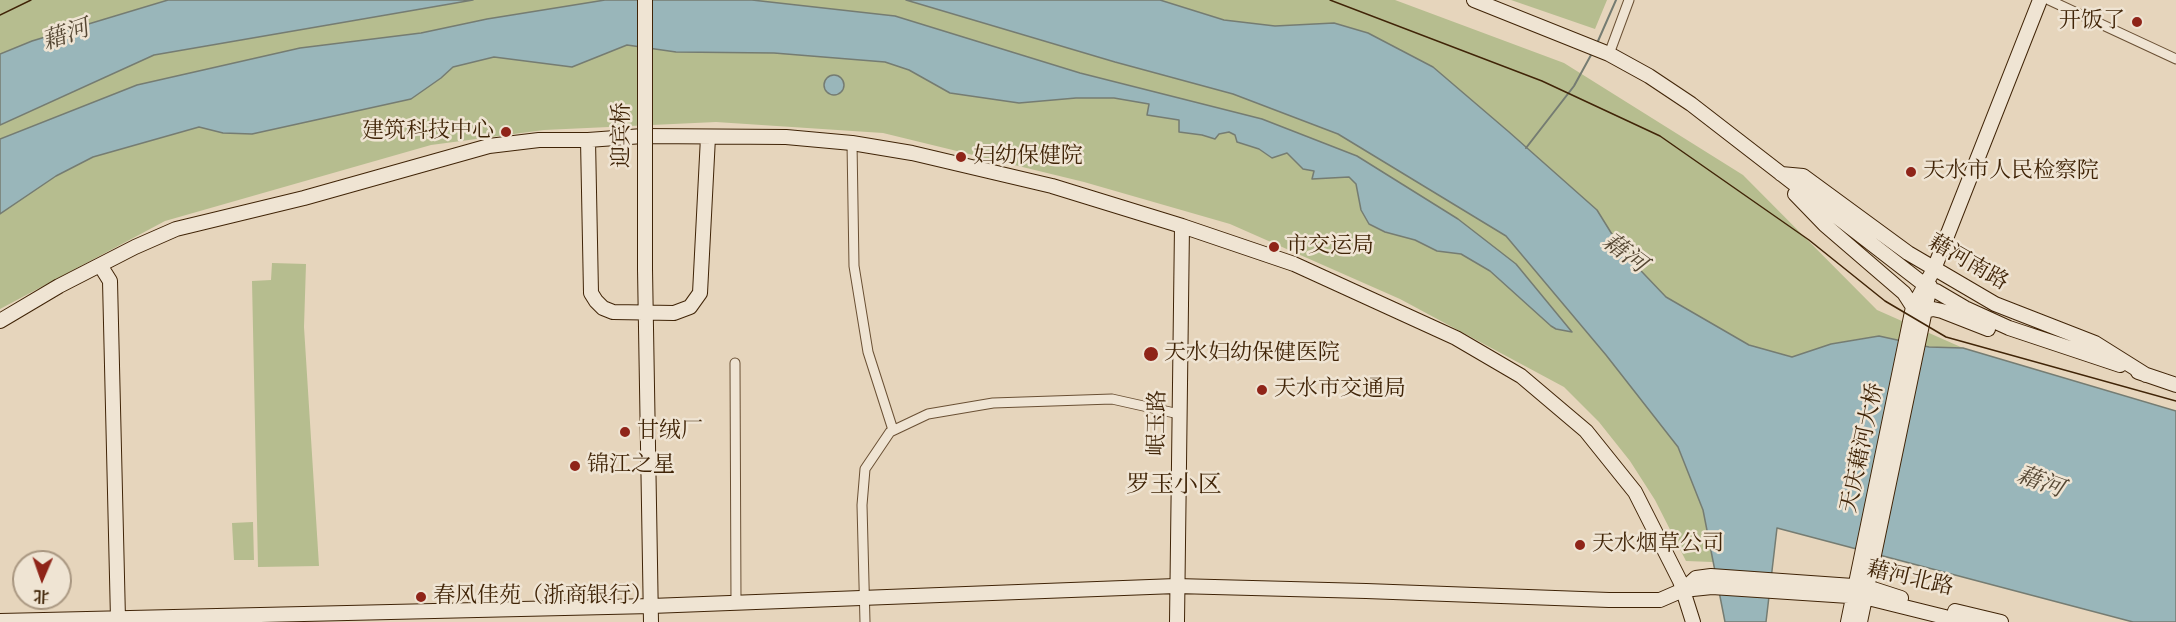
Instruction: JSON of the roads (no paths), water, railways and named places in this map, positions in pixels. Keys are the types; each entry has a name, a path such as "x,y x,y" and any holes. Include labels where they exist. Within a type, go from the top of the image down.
{"main road":[{"name":"迎宾桥","path":"645,0 645,269 651,622"},
{"name":"藉河南路","path":"1474,0 1609,54 1649,76 1691,105 1921,282"},
{"name":"天庆藉河大桥","path":"1860,592 1919,309 2040,0"},
{"path":"0,321 100,265 176,229 304,198 489,147 539,140 588,140 643,136 786,137 852,143 912,153 1052,186 1182,226 1294,264 1456,338 1521,376 1586,431 1635,492 1683,590 1693,622"},
{"path":"588,140 591,293 603,308 613,312 674,313 690,307 700,293 708,136"},
{"name":"藉河南路","path":"1779,173 1803,176 1908,253 1995,304 2095,343 2146,375"},
{"name":"藉河南路","path":"1779,173 1807,208 1904,293 1919,309 1942,311 1993,331 2091,362 2115,363"},
{"name":"岷玉路","path":"1177,622 1182,226"},
{"path":"100,265 110,281 118,621"},
{"name":"藉河南路","path":"1936,291 1965,308 2009,328 2176,385"},
{"name":"藉河北路","path":"0,621 347,618 1176,586 1660,600 1683,590 1712,582 1860,592 1905,599 2001,622"},
{"path":"1683,590 1683,622"},
{"path":"1848,622 1860,592"},
{"path":"1860,592 1860,622"},
{"name":"藉河北路","path":"1860,592 1965,622"}],"street":[{"path":"1609,54 1629,0"},
{"path":"2049,0 2176,59"},
{"path":"852,143 854,266 868,352 893,430"},
{"path":"735,363 736,603"},
{"path":"865,622 862,505 865,469 893,430 928,414 993,403 1112,399 1179,414"}],"water":[{"name":"藉河","path":"168,0 473,0 154,55 0,125 0,54 32,41"},
{"path":"605,0 752,0 895,16 1080,73 1262,119 1357,156 1458,219 1516,264 1572,332 1551,326 1490,271 1461,254 1437,251 1415,240 1385,232 1369,224 1361,210 1356,184 1349,177 1312,179 1314,171 1303,169 1287,153 1272,158 1259,149 1237,142 1235,135 1229,132 1219,134 1215,139 1179,132 1179,120 1147,115 1149,104 1114,98 1076,98 1019,103 950,93 909,70 885,62 774,53 676,52 627,45 572,67 494,57 453,67 411,99 252,134 223,133 199,127 93,157 56,176 0,214 0,139 137,85 300,48 421,33 487,19"},
{"name":"藉河","path":"906,0 1160,0 1224,20 1275,26 1334,23 1368,33 1433,67 1509,132 1597,210 1623,252 1666,297 1749,345 1792,357 1831,344 1879,336 1929,347 1963,348 2176,411 2176,622 2133,622 1777,528 1766,622 1725,622 1703,510 1678,447 1606,355 1506,236 1338,134 1233,94 1115,62"},
{"path":"834,75 841,78 844,85 841,92 834,95 827,92 824,85 827,78"}],"waterway":[{"path":"1598,41 1616,0"},
{"path":"1526,148 1574,86 1591,55"}],"tram line":[{"path":"0,15 31,0"},
{"path":"1330,0 1542,81 1660,136 1809,240 1885,301 1946,337 2176,401"}],"place":[{"name":"开饭了","path":"2137,22"},
{"name":"建筑科技中心","path":"506,132"},
{"name":"妇幼保健院","path":"961,157"},
{"name":"天水市人民检察院","path":"1911,172"},
{"name":"市交运局","path":"1274,247"},
{"name":"天水妇幼保健医院","path":"1151,354"},
{"name":"天水市交通局","path":"1262,390"},
{"name":"甘绒厂","path":"625,432"},
{"name":"锦江之星","path":"575,466"},
{"name":"天水烟草公司","path":"1580,545"},
{"name":"春风佳苑（浙商银行）","path":"421,597"}],"district":[{"name":"罗玉小区","path":"1174,486"}]}
